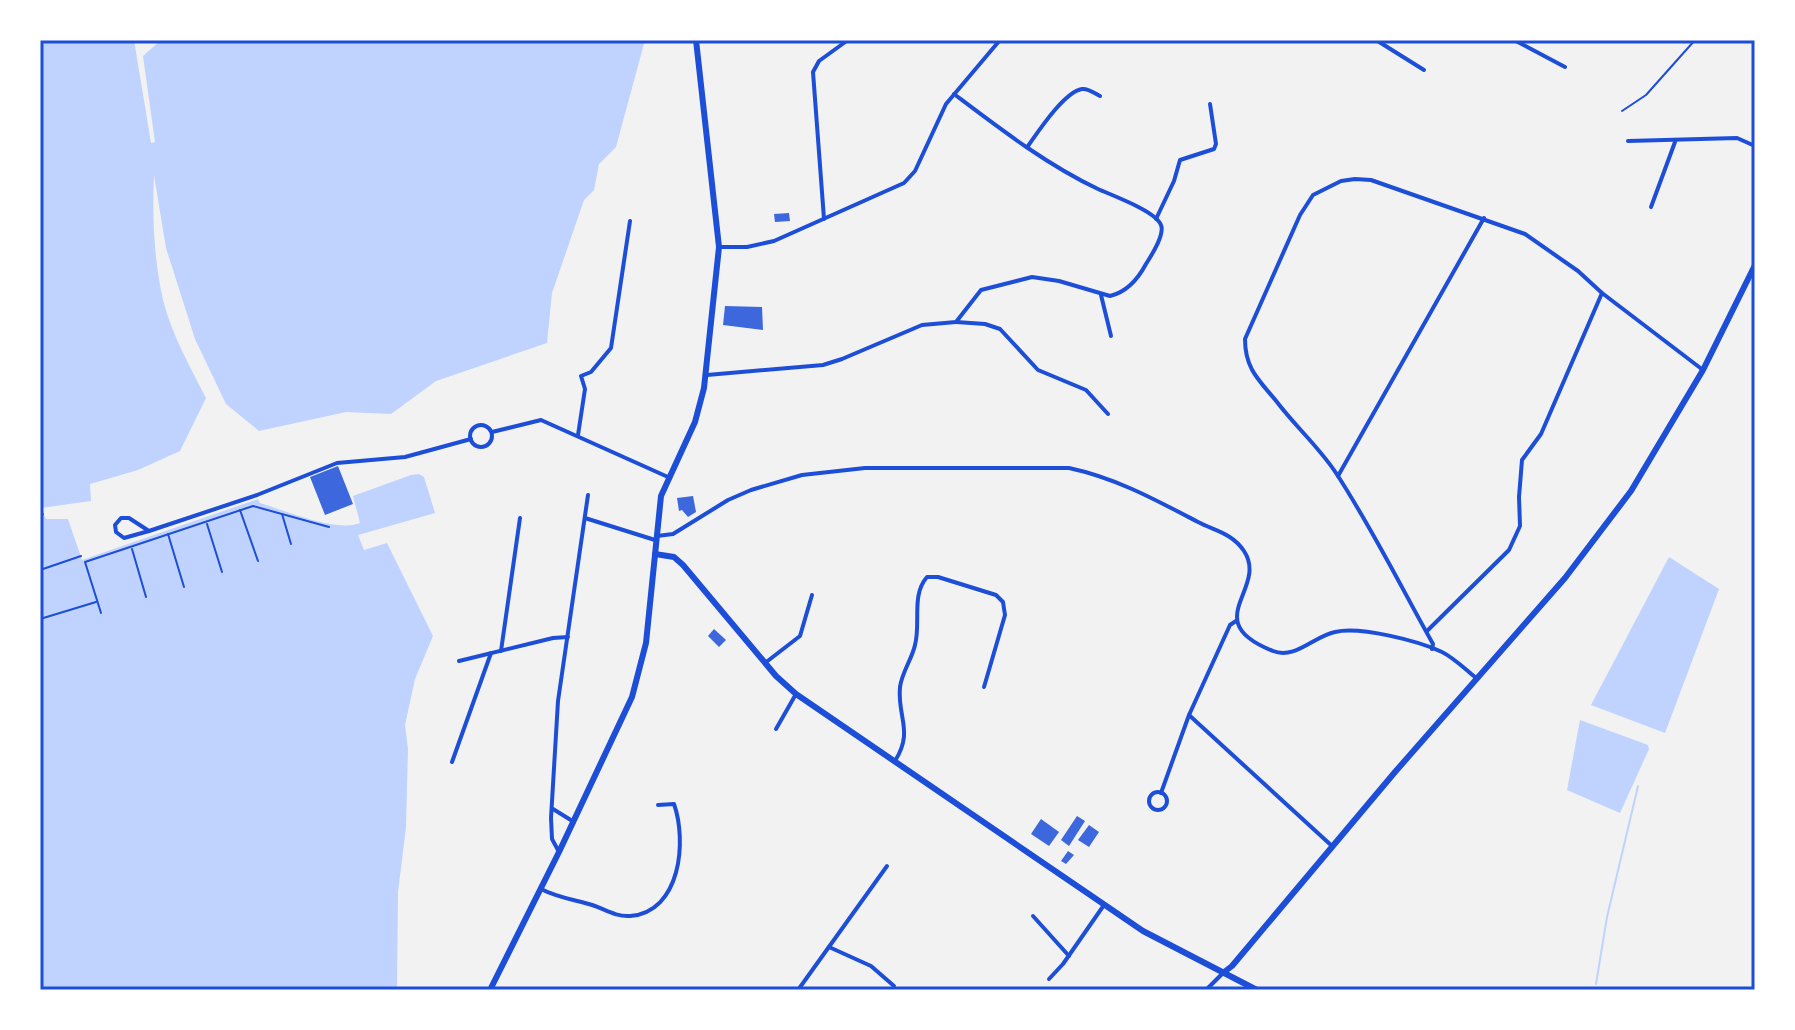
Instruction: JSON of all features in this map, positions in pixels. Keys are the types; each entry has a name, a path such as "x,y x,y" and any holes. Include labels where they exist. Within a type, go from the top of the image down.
{"street":[{"path":"490,990 574,822 622,720 639,675 646,643 659,502 695,422 707,375 719,247 696,40"},
{"path":"824,219 813,72 819,61 848,40"},
{"path":"719,247 761,245 899,186 910,177 954,94 1000,40"},
{"path":"1376,40 1424,70"},
{"path":"1514,40 1565,67"},
{"path":"1028,146 1049,116 1077,91 1088,90 1100,96"},
{"path":"954,94 1078,179 1156,219 1162,229 1141,272 1119,294 1101,295 1059,281 1032,277 981,290 956,322"},
{"path":"1156,219 1183,157 1209,153 1216,144 1210,104"},
{"path":"1628,141 1737,138 1755,146"},
{"path":"1651,207 1675,141"},
{"path":"1432,649 1433,644 1384,551 1338,476 1275,400 1245,357 1245,339 1306,204 1313,195 1331,184 1355,179 1384,184 1525,234 1578,271 1703,370"},
{"path":"1338,476 1484,218"},
{"path":"578,435 585,389 581,376 591,372 606,356 614,337 630,221"},
{"path":"1206,990 1232,966 1476,678 1565,578 1631,491 1703,370 1755,265"},
{"path":"1426,632 1509,550 1520,526 1522,460 1541,434 1602,293"},
{"path":"1101,295 1111,336"},
{"path":"707,375 823,365 912,328 956,322 985,324 1000,329 1038,370 1086,390 1108,414"},
{"path":"492,432 541,420 668,477"},
{"path":"476,426 486,426 492,432 490,442 484,446 476,446 471,439 471,431 476,426"},
{"path":"149,531 129,518 121,518 115,525 116,532 124,538 149,531 257,495 337,463 405,457 471,439"},
{"path":"585,518 657,538 673,534 728,500 751,490 816,472 877,468 1069,468 1091,472 1139,491 1234,540 1246,554 1248,567 1236,621 1247,636 1275,652 1289,652 1328,634 1347,631 1372,634 1432,649 1451,658 1476,678"},
{"path":"559,852 552,839 558,701 588,495"},
{"path":"501,651 520,518"},
{"path":"655,554 674,557 683,565 765,663 796,694 1162,943 1257,990"},
{"path":"895,761 904,746 905,737 900,687 917,639 918,593 927,577 938,577 996,595 1003,602 1005,615 984,687"},
{"path":"765,663 800,636 812,595"},
{"path":"1161,793 1189,715 1230,625 1236,621"},
{"path":"459,661 568,637"},
{"path":"452,762 491,653"},
{"path":"776,729 796,694"},
{"path":"1189,715 1333,846"},
{"path":"1153,793 1161,793 1167,800 1165,806 1154,810 1149,798 1153,793"},
{"path":"541,889 623,916 638,915 650,909 665,896 680,859 681,834 674,804 658,805"},
{"path":"553,809 574,822"},
{"path":"798,990 887,866"},
{"path":"1049,979 1104,905"},
{"path":"1033,916 1069,956"},
{"path":"829,947 871,966 894,986"}],"path":[{"path":"1622,111 1646,95 1695,40"},
{"path":"101,613 85,562 107,553 253,506 329,527"},
{"path":"240,510 258,561"},
{"path":"282,514 291,544"},
{"path":"206,522 222,572"},
{"path":"168,534 184,587"},
{"path":"131,547 146,597"},
{"path":"40,570 81,556"},
{"path":"40,619 98,602"}],"water":[{"path":"40,40 134,40 151,143 155,142 143,56 161,40 645,40 616,147 599,164 594,190 584,200 552,293 547,343 436,381 391,414 346,412 259,431 226,404 195,339 166,248 154,175 154,238 163,300 176,338 206,398 180,451 138,470 90,484 91,501 41,508 46,519 68,519 82,560 258,499 260,503 325,523 360,523 353,496 411,475 424,477 435,513 358,535 364,550 387,543 433,636 415,679 405,725 408,749 406,827 398,892 397,990 40,990"},
{"path":"1669,557 1719,589 1665,733 1591,705"},
{"path":"1580,720 1648,745 1649,749 1620,813 1567,790"}],"building":[{"path":"789,213 790,221 775,222 774,214"},
{"path":"725,306 762,307 763,330 723,325"},
{"path":"338,466 353,504 325,515 310,477"},
{"path":"693,496 696,512 688,517 682,510 679,511 677,498"},
{"path":"714,629 726,640 719,647 708,636"},
{"path":"1077,816 1085,821 1069,846 1061,840"},
{"path":"1041,819 1059,832 1049,846 1031,834"},
{"path":"1089,825 1099,832 1089,847 1078,840"},
{"path":"1068,851 1074,855 1066,864 1061,861"}],"waterway":[{"path":"1596,984 1607,917 1638,786"}]}
